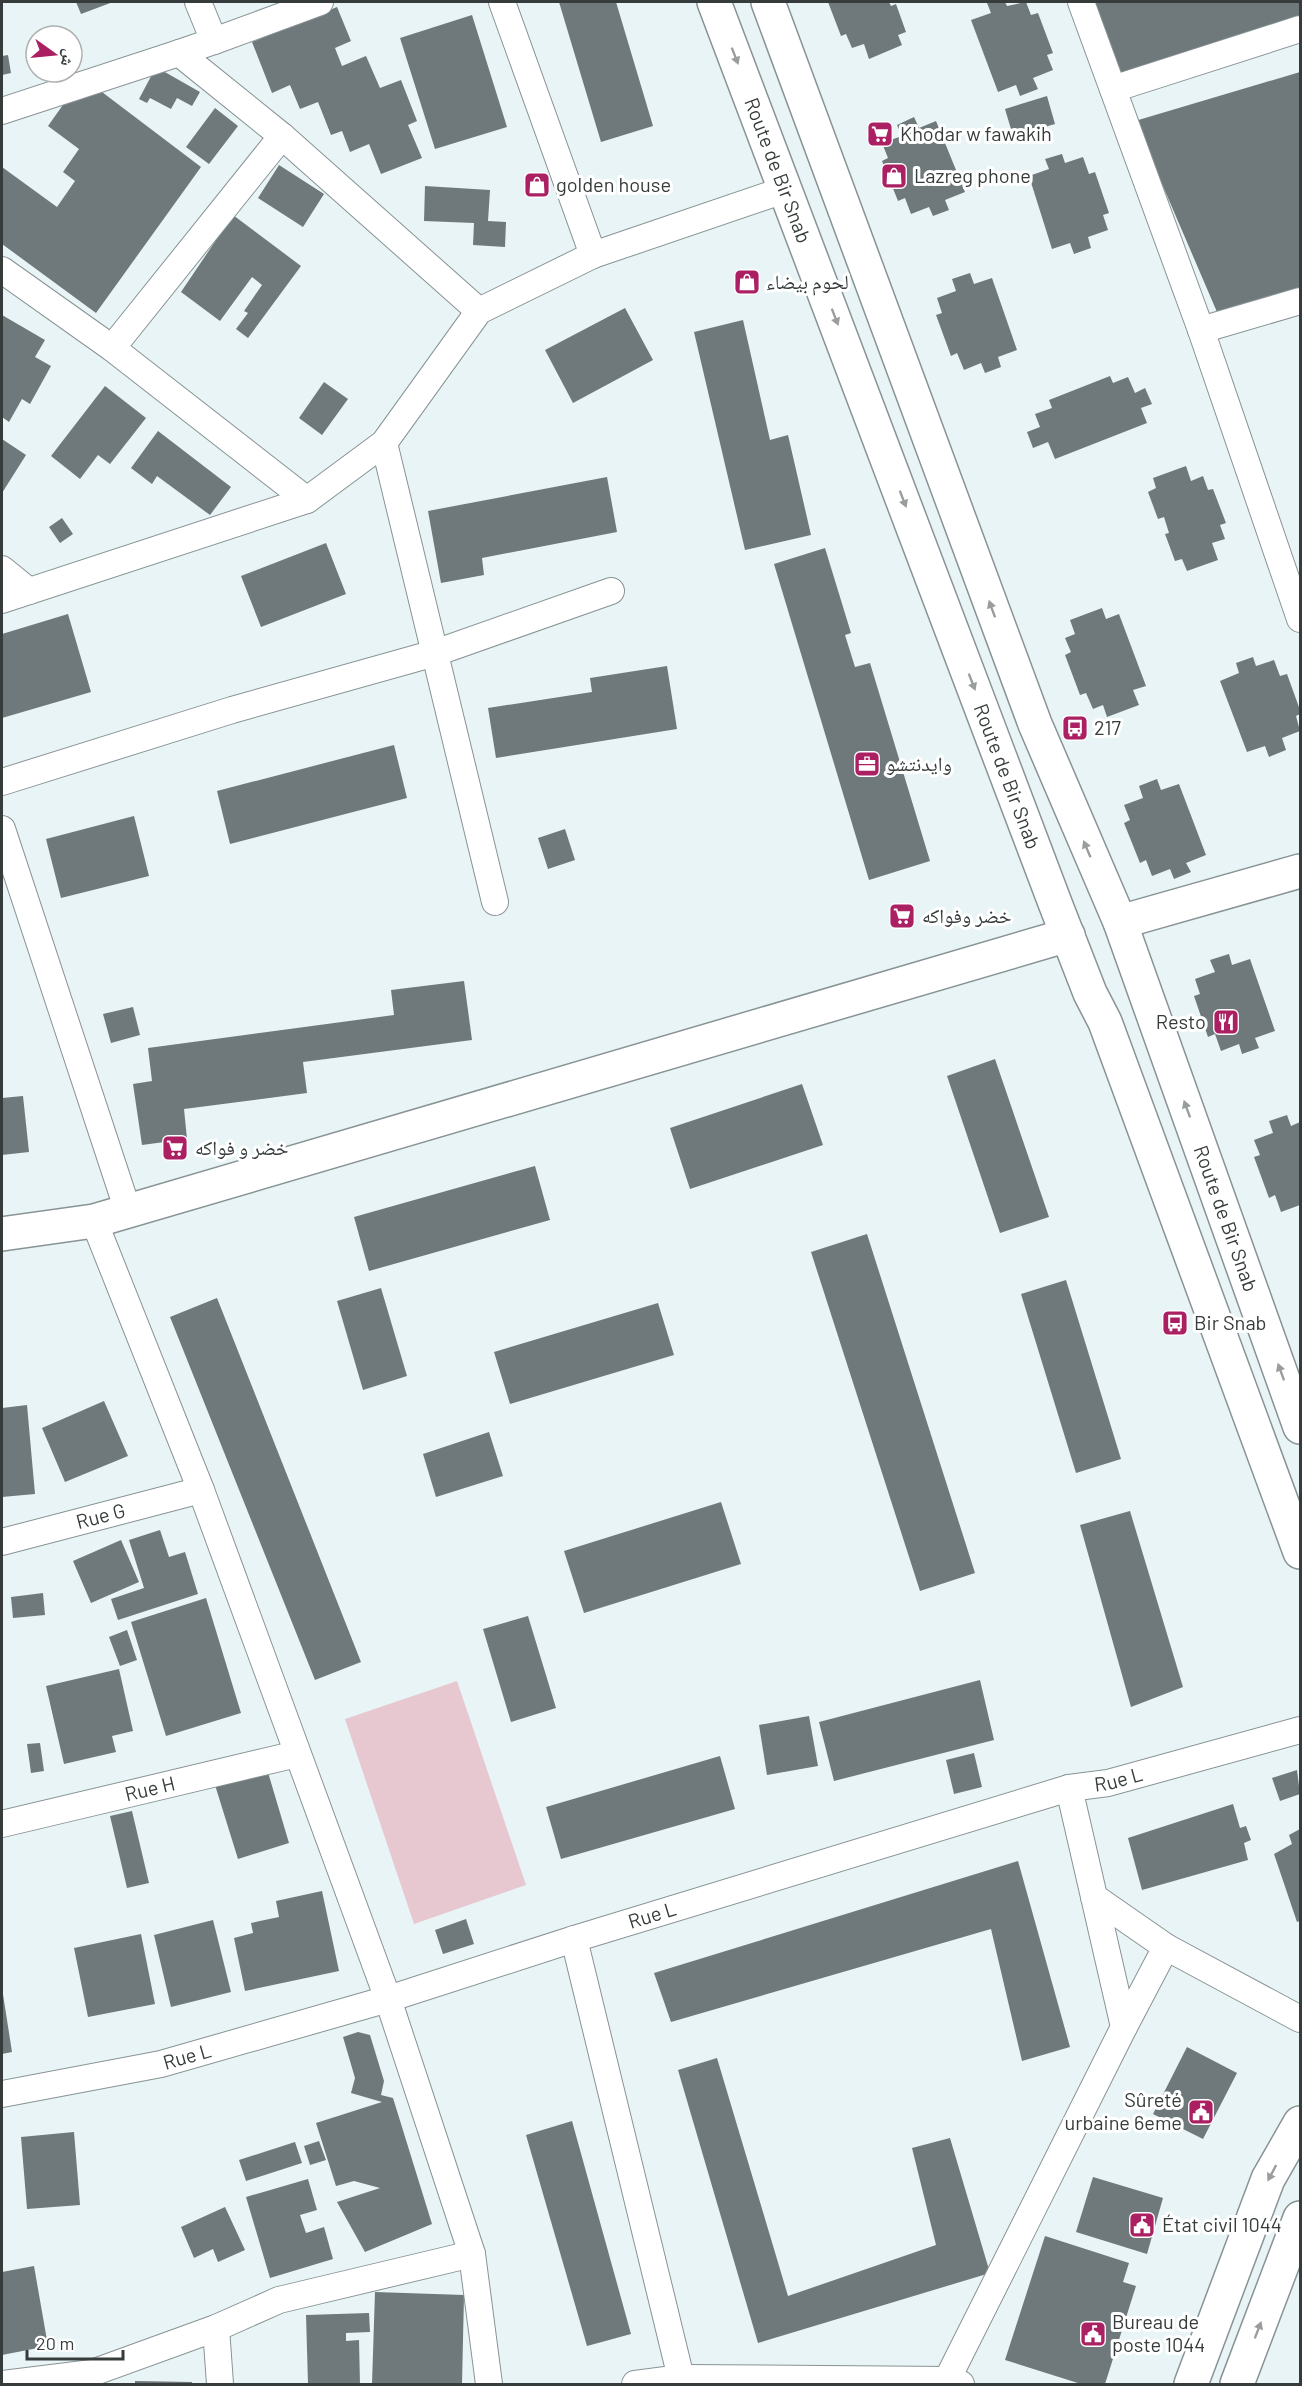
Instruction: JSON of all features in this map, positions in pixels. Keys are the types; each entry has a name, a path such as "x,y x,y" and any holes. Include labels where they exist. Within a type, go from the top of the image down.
{"main road":[{"name":"Route de Bir Snab","path":"714,2 1055,903 1109,1033 1300,1552"},
{"name":"Route de Bir Snab","path":"768,2 1035,724 1123,930 1300,1427"},
{"path":"2,1234 94,1221 1073,948 1092,961 1105,957 1123,930 1300,871"},
{"path":"1055,903 1062,894 1083,884 1095,884 1105,890"},
{"path":"1196,2383 1268,2179 1300,2122"},
{"path":"1237,2385 1300,2218"}],"street":[{"path":"198,2 214,41"},
{"path":"2,111 179,53 320,2"},
{"path":"502,2 593,255"},
{"path":"1081,2 1293,577 1300,619"},
{"path":"1113,89 1300,29"},
{"path":"179,53 282,136 479,310"},
{"path":"112,348 282,136"},
{"path":"2,600 307,500 384,443 479,310 593,255 786,189"},
{"path":"2,270 112,348 307,500"},
{"path":"1201,330 1300,302"},
{"path":"384,443 495,902"},
{"path":"2,569 29,591"},
{"path":"2,782 232,710 435,653 611,591"},
{"path":"2,829 128,1211"},
{"path":"94,1221 201,1490 387,1999 472,2254 489,2385"},
{"name":"Rue G","path":"2,1542 201,1490"},
{"name":"Rue L","path":"2,2094 161,2064 387,1999 574,1939 1069,1788 1108,1783 1300,1730"},
{"name":"Rue H","path":"2,1824 297,1754"},
{"path":"1069,1788 1124,2027"},
{"path":"1095,1897 1166,1947 1300,2019"},
{"path":"574,1939 681,2378"},
{"path":"635,2385 681,2378 954,2382 1124,2027 1166,1947"},
{"path":"3,2385 92,2373 216,2328 279,2300 472,2254"},
{"path":"216,2328 220,2385"}],"shaded area":[{"path":"457,1681 526,1885 414,1924 345,1719"}],"building":[{"path":"76,2 113,2 81,14"},
{"path":"559,2 616,2 653,126 601,142"},
{"path":"828,2 889,2 891,6 896,4 906,32 898,35 902,45 869,59 864,44 852,48 846,34 841,36"},
{"path":"1005,2 1007,6 1026,2 1031,15 1038,13 1053,53 1047,55 1053,70 1033,78 1038,89 1020,96 1016,85 998,92 971,20 991,13 987,3"},
{"path":"1093,2 1300,2 1300,28 1124,86"},
{"path":"337,7 351,41 335,48 342,66 366,56 380,88 401,80 417,121 408,125 422,158 381,174 369,144 350,152 342,131 331,135 318,102 300,109 290,85 272,93 252,42"},
{"path":"472,15 507,127 435,149 400,38"},
{"path":"8,55 11,73 2,75 2,56"},
{"path":"156,67 200,92 192,106 177,98 171,109 150,98 147,103 139,99"},
{"path":"1300,72 1300,296 1220,319 1135,121"},
{"path":"98,89 201,167 96,313 2,244 2,167 57,207 75,181 63,172 79,149 48,126 65,102"},
{"path":"1047,96 1055,124 1013,136 1005,109"},
{"path":"215,108 238,126 209,164 186,147"},
{"path":"914,117 919,128 936,121 965,192 945,200 949,210 933,216 929,207 911,214 905,198 898,201 882,161 888,158 882,143 902,136 897,125"},
{"path":"1062,154 1065,163 1083,157 1089,174 1095,172 1109,213 1103,215 1108,230 1088,237 1091,248 1074,254 1070,243 1052,249 1029,176 1049,169 1045,159"},
{"path":"279,165 324,194 303,227 258,198"},
{"path":"425,186 490,190 488,221 506,222 505,247 473,245 474,223 424,221"},
{"path":"233,215 301,266 248,338 236,329 248,313 244,311 262,285 252,277 220,321 181,292"},
{"path":"970,273 974,284 992,278 1017,350 998,357 1001,367 985,373 981,363 964,370 957,353 951,356 936,315 942,313 937,298 956,291 952,279"},
{"path":"625,308 653,360 573,403 545,350"},
{"path":"2,315 45,340 35,357 51,366 30,404 22,399 9,422 2,417"},
{"path":"743,320 770,440 788,435 811,535 745,550 694,332"},
{"path":"1110,376 1113,383 1128,377 1135,393 1145,388 1152,404 1141,408 1147,423 1055,459 1048,442 1033,448 1027,432 1040,427 1035,414 1052,408 1049,400"},
{"path":"324,382 348,399 322,435 299,418"},
{"path":"105,386 146,418 110,464 98,455 80,479 51,456"},
{"path":"158,431 231,487 210,515 157,476 152,484 131,468"},
{"path":"2,439 26,455 2,493"},
{"path":"1186,466 1191,481 1203,476 1208,490 1213,489 1226,523 1220,525 1225,539 1212,543 1218,560 1187,571 1182,559 1175,561 1165,534 1169,533 1164,517 1158,519 1148,492 1156,488 1153,478"},
{"path":"607,477 617,532 482,558 484,575 441,583 428,511"},
{"path":"62,518 73,534 60,543 49,527"},
{"path":"326,543 346,594 261,627 241,576"},
{"name":"وايدنتشو","path":"825,548 851,633 845,635 855,667 870,663 930,861 869,880 774,564"},
{"path":"1102,608 1106,619 1119,614 1146,686 1133,690 1139,705 1107,717 1103,705 1093,709 1086,693 1080,695 1065,655 1071,652 1065,638 1075,634 1070,620"},
{"path":"68,614 91,692 2,718 2,634"},
{"path":"1253,657 1256,666 1274,660 1280,676 1287,674 1300,710 1300,714 1296,716 1300,731 1282,738 1286,750 1269,757 1265,746 1247,752 1220,681 1239,673 1236,663"},
{"path":"667,666 677,729 496,758 488,708 592,692 590,678"},
{"path":"394,745 407,798 230,844 217,791"},
{"path":"1157,779 1161,790 1179,784 1206,855 1186,863 1191,872 1174,879 1170,869 1152,876 1146,860 1140,863 1124,823 1130,820 1124,805 1143,798 1139,786"},
{"path":"134,816 149,876 61,898 46,839"},
{"path":"565,829 575,860 548,869 538,838"},
{"path":"1229,954 1232,965 1250,959 1275,1031 1255,1038 1259,1048 1242,1054 1239,1044 1221,1051 1215,1034 1208,1037 1194,996 1200,994 1195,979 1215,972 1210,960"},
{"path":"464,981 472,1040 303,1062 307,1093 184,1109 187,1139 142,1145 133,1084 152,1081 148,1048 394,1015 391,990"},
{"path":"133,1007 140,1035 111,1043 103,1014"},
{"path":"995,1059 1049,1217 1000,1233 947,1076"},
{"path":"802,1084 823,1145 690,1189 670,1128"},
{"path":"23,1096 29,1152 2,1155 2,1098"},
{"path":"1287,1115 1291,1126 1300,1122 1300,1205 1281,1212 1275,1195 1269,1198 1254,1157 1260,1155 1254,1140 1273,1133 1269,1121"},
{"path":"535,1166 550,1220 369,1271 354,1217"},
{"path":"867,1234 975,1573 920,1591 811,1252"},
{"path":"1066,1280 1121,1459 1076,1473 1021,1294"},
{"path":"381,1288 407,1376 363,1390 337,1301"},
{"path":"217,1298 361,1662 315,1680 170,1317"},
{"path":"658,1303 674,1355 510,1404 494,1352"},
{"path":"104,1401 128,1456 65,1482 42,1428"},
{"path":"27,1405 35,1494 2,1497 2,1408"},
{"path":"489,1432 503,1476 436,1497 423,1454"},
{"path":"721,1502 741,1564 584,1613 564,1551"},
{"path":"1130,1511 1183,1687 1131,1707 1080,1525"},
{"path":"160,1530 169,1557 185,1552 198,1594 118,1620 111,1599 144,1588 129,1540"},
{"path":"121,1540 139,1582 91,1603 73,1561"},
{"path":"43,1593 45,1615 13,1618 11,1597"},
{"path":"206,1598 241,1713 166,1736 131,1622"},
{"path":"528,1616 556,1708 511,1722 483,1629"},
{"path":"127,1630 137,1660 120,1666 109,1637"},
{"path":"119,1669 133,1731 112,1736 116,1752 64,1764 46,1686"},
{"path":"980,1680 994,1740 834,1781 819,1722"},
{"path":"809,1716 818,1766 767,1775 759,1725"},
{"path":"40,1743 44,1771 31,1773 27,1744"},
{"path":"974,1753 982,1787 954,1794 946,1760"},
{"path":"720,1756 735,1809 561,1859 546,1807"},
{"path":"267,1769 289,1843 238,1859 215,1785"},
{"path":"1297,1770 1300,1794 1280,1801 1272,1778"},
{"path":"1233,1804 1240,1828 1246,1826 1251,1840 1244,1843 1248,1860 1142,1890 1128,1838"},
{"path":"132,1811 149,1883 127,1888 110,1816"},
{"path":"1300,1829 1300,1921 1297,1922 1274,1854 1292,1844 1289,1835"},
{"path":"1018,1861 1070,2047 1022,2061 991,1929 671,2022 654,1973"},
{"path":"322,1891 339,1971 245,1991 234,1938 253,1933 251,1923 279,1917 276,1901"},
{"path":"466,1919 474,1944 443,1954 435,1930"},
{"path":"213,1920 231,1992 171,2007 154,1935"},
{"path":"141,1934 155,2004 88,2017 74,1948"},
{"path":"2,1988 12,2052 2,2054"},
{"path":"358,2032 370,2035 384,2081 381,2095 393,2098 432,2224 365,2252 337,2202 380,2188 354,2181 336,2186 316,2123 382,2102 351,2093 355,2078 343,2037"},
{"path":"1187,2047 1237,2073 1203,2139 1153,2114"},
{"path":"717,2058 788,2296 936,2245 912,2148 950,2138 990,2273 758,2343 678,2070"},
{"path":"572,2121 631,2334 587,2346 526,2135"},
{"path":"74,2132 80,2205 27,2209 21,2137"},
{"path":"319,2141 326,2160 310,2165 304,2146"},
{"path":"295,2142 302,2163 246,2181 239,2160"},
{"path":"1093,2177 1163,2198 1147,2254 1076,2232"},
{"path":"308,2179 317,2210 300,2215 306,2233 324,2227 333,2259 270,2278 246,2197"},
{"path":"225,2207 245,2250 218,2262 213,2249 194,2258 181,2227"},
{"path":"1045,2236 1129,2263 1123,2282 1136,2286 1105,2384 1081,2384 1005,2360"},
{"path":"34,2266 48,2346 2,2355 2,2272"},
{"path":"375,2292 464,2295 462,2384 372,2384"},
{"path":"369,2313 370,2332 346,2333 346,2341 359,2340 360,2384 308,2384 306,2315"},
{"path":"135,2381 192,2382 192,2384 135,2384"}],"place":[{"name":"Khodar w fawakih","path":"880,134"},
{"name":"Lazreg phone","path":"894,176"},
{"name":"golden house","path":"537,185"},
{"name":"لحوم بيضاء","path":"747,282"},
{"name":"217","path":"1075,728"},
{"name":"وايدنتشو","path":"867,764"},
{"name":"خضر وفواكه","path":"902,916"},
{"name":"Resto","path":"1226,1022"},
{"name":"خضر و فواكه","path":"175,1148"},
{"name":"Bir Snab","path":"1175,1323"},
{"name":"Sûreté urbaine 6eme","path":"1201,2112"},
{"name":"État civil 1044","path":"1142,2225"},
{"name":"Bureau de poste 1044","path":"1093,2334"}]}
